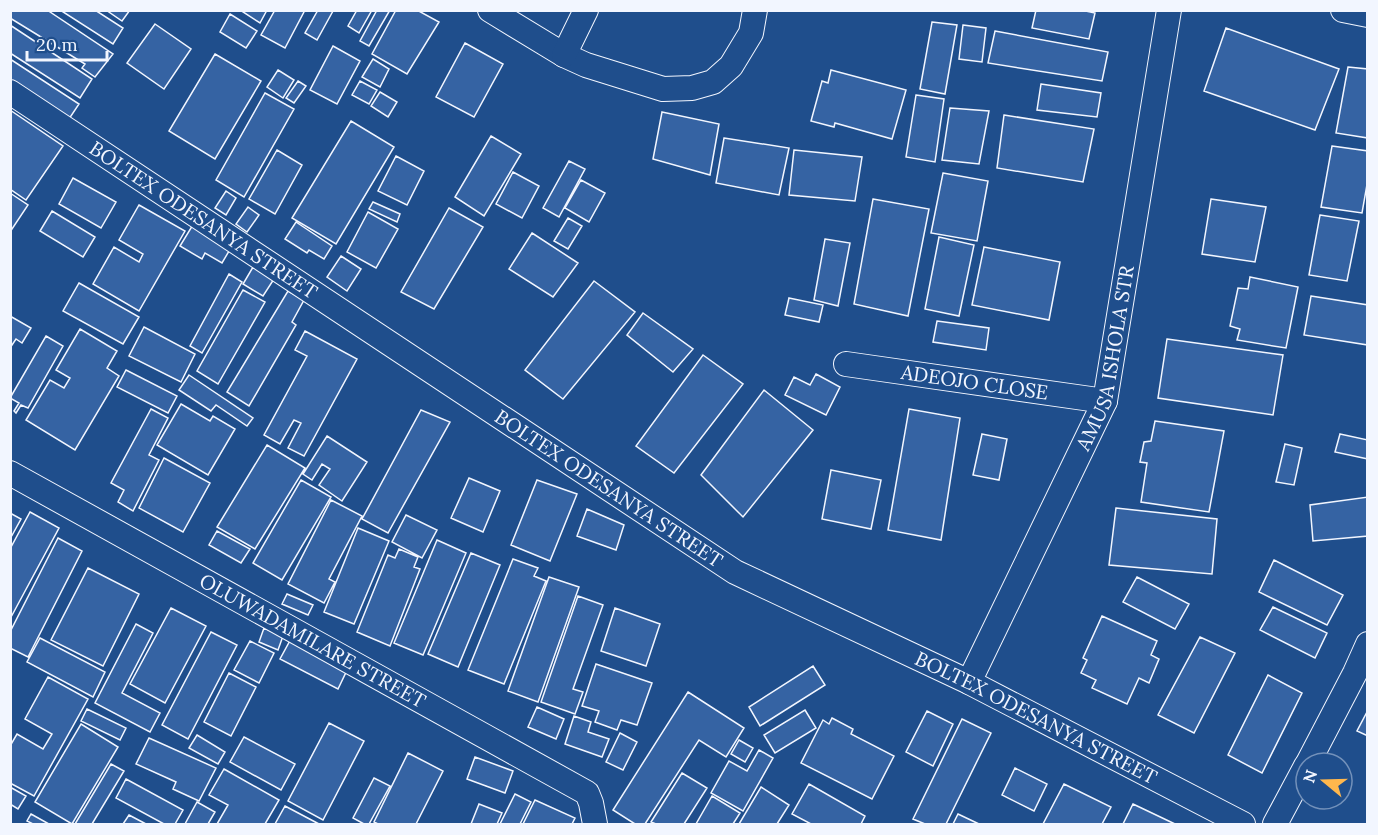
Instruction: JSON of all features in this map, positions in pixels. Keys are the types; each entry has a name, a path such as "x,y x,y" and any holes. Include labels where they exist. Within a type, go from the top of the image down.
{"street":[{"path":"490,10 564,56 663,89 692,88 713,82 731,66 751,33 755,10"},
{"path":"564,56 586,10"},
{"name":"AMUSA ISHOLA STR","path":"969,682 1105,401 1169,10"},
{"path":"1343,10 1368,15"},
{"name":"BOLTEX ODESANYA STREET","path":"10,92 735,572 969,682 1244,825"},
{"name":"ADEOJO CLOSE","path":"846,364 1105,401"},
{"name":"OLUWADAMILARE STREET","path":"10,473 586,793 591,803 595,825"},
{"path":"1314,751 1368,644"},
{"path":"1275,825 1294,789"}],"building":[{"path":"10,10 47,10 113,54 95,77 82,68 85,64 10,18"},
{"path":"60,10 95,10 123,28 113,44"},
{"path":"106,10 130,10 122,21"},
{"path":"240,10 267,10 260,23"},
{"path":"275,10 305,10 285,48 261,35"},
{"path":"318,10 333,11 317,40 305,33"},
{"path":"357,10 372,10 359,33 348,26"},
{"path":"377,10 390,10 369,46 360,41"},
{"path":"396,10 417,10 439,22 407,74 372,54"},
{"path":"1036,10 1081,10 1095,13 1089,39 1032,28"},
{"path":"230,14 257,31 246,48 220,32"},
{"path":"932,22 957,25 945,94 920,89"},
{"path":"155,24 191,49 164,89 127,63"},
{"path":"10,25 92,79 80,98 10,53"},
{"path":"963,25 986,28 982,62 959,59"},
{"path":"1226,28 1339,69 1315,130 1204,91"},
{"path":"995,31 1108,52 1102,81 988,63"},
{"path":"465,43 503,64 474,117 436,97"},
{"path":"333,46 360,61 337,104 310,90"},
{"path":"215,54 261,81 215,159 169,131"},
{"path":"10,59 79,104 67,122 10,85"},
{"path":"373,59 389,69 380,87 362,77"},
{"path":"1348,67 1368,69 1368,138 1336,133"},
{"path":"278,70 294,80 283,98 267,87"},
{"path":"831,70 906,90 892,139 835,123 834,127 811,121 822,81 828,83"},
{"path":"298,81 306,86 294,103 286,98"},
{"path":"360,81 377,90 369,104 352,95"},
{"path":"1041,84 1101,93 1097,117 1037,110"},
{"path":"380,92 397,102 388,117 371,106"},
{"path":"265,93 294,109 244,197 216,180"},
{"path":"916,95 944,99 935,162 906,157"},
{"path":"950,108 989,111 979,164 942,160"},
{"path":"10,110 63,146 26,200 10,189"},
{"path":"662,112 719,124 710,175 653,159"},
{"path":"1004,115 1094,129 1083,182 997,168"},
{"path":"351,121 394,147 336,244 292,218"},
{"path":"491,136 521,154 484,216 455,197"},
{"path":"724,138 789,148 779,195 716,183"},
{"path":"1332,146 1368,151 1368,179 1362,213 1321,207"},
{"path":"277,150 302,165 275,214 249,199"},
{"path":"794,150 862,157 855,201 789,195"},
{"path":"396,156 424,171 407,205 378,191"},
{"path":"569,161 585,169 559,217 543,208"},
{"path":"513,172 539,186 522,218 496,204"},
{"path":"943,173 988,181 977,241 931,233"},
{"path":"73,178 116,202 101,228 59,204"},
{"path":"581,180 605,193 589,222 565,208"},
{"path":"226,191 236,198 226,215 215,208"},
{"path":"10,193 28,205 10,232"},
{"path":"873,199 929,209 908,316 854,304"},
{"path":"1211,199 1266,207 1255,262 1202,254"},
{"path":"373,202 400,214 397,222 369,209"},
{"path":"139,205 185,231 139,311 93,284 114,247 139,262 143,254 119,240"},
{"path":"248,207 259,215 247,232 236,224"},
{"path":"449,208 483,227 434,309 401,292"},
{"path":"52,211 95,237 83,257 40,231"},
{"path":"368,212 398,229 376,268 347,252"},
{"path":"1320,215 1359,221 1347,281 1309,275"},
{"path":"568,218 582,226 568,249 554,241"},
{"path":"296,222 332,246 324,259 309,250 307,253 285,239"},
{"path":"194,223 232,246 222,263 205,253 202,259 180,246"},
{"path":"532,233 578,263 553,297 509,269"},
{"path":"939,237 974,245 959,316 925,309"},
{"path":"825,239 850,243 838,306 814,300"},
{"path":"984,247 1060,262 1049,320 972,305"},
{"path":"341,256 361,269 347,291 327,277"},
{"path":"253,267 274,279 263,296 243,284"},
{"path":"229,274 242,282 202,353 190,346"},
{"path":"1250,277 1298,287 1286,348 1237,340 1240,329 1230,326 1238,288 1248,289"},
{"path":"594,281 635,312 563,399 525,370"},
{"path":"79,283 139,317 123,344 63,311"},
{"path":"243,290 265,302 218,384 197,371"},
{"path":"288,291 304,300 292,322 296,325 249,406 227,392"},
{"path":"1311,296 1368,305 1368,345 1304,335"},
{"path":"789,298 823,305 819,322 785,315"},
{"path":"643,313 693,349 673,372 627,335"},
{"path":"10,316 31,328 22,343 16,339 10,348"},
{"path":"937,321 989,328 986,350 933,342"},
{"path":"144,327 195,354 181,382 129,356"},
{"path":"80,329 117,351 107,368 119,376 75,450 26,420 50,380 64,388 70,378 56,370"},
{"path":"305,331 357,359 304,456 288,448 301,423 294,420 280,444 264,435 307,356 295,350"},
{"path":"46,336 63,346 28,408 21,405 16,413 14,411 19,403 10,398"},
{"path":"1167,339 1283,355 1273,415 1158,398"},
{"path":"703,355 743,384 674,473 636,446"},
{"path":"126,370 177,396 168,413 117,387"},
{"path":"816,374 840,387 826,415 785,395 794,377 810,385"},
{"path":"189,375 253,418 247,426 216,405 211,411 179,390"},
{"path":"764,390 813,430 743,517 701,475"},
{"path":"181,404 210,421 213,416 235,429 208,475 157,445"},
{"path":"151,409 168,418 149,455 159,460 133,511 118,502 124,490 111,483"},
{"path":"909,409 960,418 941,540 888,530"},
{"path":"421,410 450,422 388,533 362,519"},
{"path":"1155,421 1224,431 1209,512 1141,502 1147,463 1140,462 1144,442 1151,441"},
{"path":"982,434 1007,439 999,480 973,475"},
{"path":"1340,434 1368,440 1368,459 1335,452"},
{"path":"327,436 367,462 342,501 319,485 330,469 322,464 312,480 303,474"},
{"path":"1285,444 1302,448 1294,485 1276,482"},
{"path":"267,445 305,468 255,549 217,527"},
{"path":"164,458 210,483 183,532 139,508"},
{"path":"831,470 881,480 871,529 822,519"},
{"path":"469,478 500,491 483,532 451,518"},
{"path":"301,480 331,497 282,580 253,563"},
{"path":"537,480 577,494 550,561 511,545"},
{"path":"1368,497 1368,536 1313,541 1310,505"},
{"path":"331,500 362,516 329,579 335,582 324,603 288,584"},
{"path":"1116,508 1217,519 1212,574 1109,565"},
{"path":"587,509 624,525 616,550 577,536"},
{"path":"30,512 59,528 10,619 10,549"},
{"path":"10,513 21,519 10,539"},
{"path":"406,515 437,530 422,558 392,542"},
{"path":"358,528 389,541 354,624 324,612"},
{"path":"217,531 250,549 241,563 209,545"},
{"path":"58,538 82,551 28,657 10,648 10,632"},
{"path":"437,540 466,553 423,655 394,643"},
{"path":"399,549 418,557 414,567 420,569 390,646 357,632 388,555 395,558"},
{"path":"471,553 500,565 458,667 428,654"},
{"path":"513,559 538,568 534,576 546,581 504,684 468,670"},
{"path":"1274,560 1343,595 1327,625 1259,592"},
{"path":"88,568 139,594 103,666 51,640"},
{"path":"549,577 579,587 538,702 508,691"},
{"path":"1137,577 1189,604 1175,629 1123,602"},
{"path":"287,594 313,605 308,615 282,604"},
{"path":"578,596 603,605 573,689 583,692 575,714 541,702"},
{"path":"1273,607 1327,633 1315,658 1260,630"},
{"path":"171,608 206,626 165,703 130,684"},
{"path":"615,608 660,624 646,666 601,651"},
{"path":"1102,616 1157,641 1151,655 1159,659 1149,683 1139,678 1127,704 1092,688 1096,680 1081,673 1087,660 1083,658"},
{"path":"136,624 153,633 122,693 160,713 150,732 95,703"},
{"path":"264,628 283,636 278,650 259,642"},
{"path":"211,632 237,645 188,739 162,725"},
{"path":"292,637 349,666 338,689 280,659"},
{"path":"1200,637 1235,653 1194,733 1158,715"},
{"path":"40,638 105,672 93,697 27,662"},
{"path":"250,641 274,653 259,683 234,670"},
{"path":"596,664 652,683 637,725 621,720 617,730 595,722 599,711 582,706"},
{"path":"813,666 825,685 760,726 749,707"},
{"path":"229,673 256,687 231,736 204,722"},
{"path":"1268,675 1302,693 1262,773 1228,755"},
{"path":"48,677 88,699 34,796 10,783 10,746 17,734 43,749 52,734 25,719"},
{"path":"688,692 744,728 726,757 699,740 645,824 635,824 613,810"},
{"path":"537,707 564,719 556,739 528,727"},
{"path":"87,709 126,728 120,740 81,721"},
{"path":"805,710 816,728 775,753 764,735"},
{"path":"1368,710 1368,736 1357,731"},
{"path":"927,711 953,724 933,766 906,752"},
{"path":"574,716 591,722 588,732 609,739 602,757 565,744"},
{"path":"832,718 853,729 851,734 894,756 872,799 801,763 823,720 829,724"},
{"path":"962,719 991,733 946,824 925,824 913,819"},
{"path":"329,723 364,741 323,820 288,801"},
{"path":"81,724 118,747 72,824 35,802"},
{"path":"620,733 637,742 623,770 606,762"},
{"path":"197,735 225,752 218,764 189,748"},
{"path":"244,737 295,764 281,790 230,762"},
{"path":"149,738 216,768 199,801 173,789 176,782 136,764"},
{"path":"739,740 753,748 745,762 731,754"},
{"path":"759,750 773,758 743,811 711,793 729,761 747,771"},
{"path":"408,753 443,771 416,824 378,824 374,822"},
{"path":"475,757 513,771 505,793 467,779"},
{"path":"111,764 124,771 92,824 75,824"},
{"path":"1015,768 1047,784 1034,811 1002,795"},
{"path":"224,769 279,800 265,824 217,824 228,805 209,795"},
{"path":"682,773 707,788 684,824 651,822"},
{"path":"374,778 390,786 369,824 364,824 353,818"},
{"path":"126,779 183,810 175,824 164,824 116,798"},
{"path":"809,784 865,816 861,824 811,824 792,814"},
{"path":"1064,784 1111,807 1102,824 1043,824"},
{"path":"10,787 26,796 18,809 10,804"},
{"path":"761,787 789,805 777,824 739,824"},
{"path":"515,794 531,802 520,824 500,824"},
{"path":"712,796 740,813 733,824 696,824"},
{"path":"535,800 575,818 572,824 523,824"},
{"path":"197,802 215,812 208,824 185,824"},
{"path":"479,804 502,813 497,824 471,824"},
{"path":"1133,804 1175,824 1123,824"},
{"path":"285,806 319,824 275,824"},
{"path":"31,814 49,824 33,824 27,821"},
{"path":"958,814 979,824 953,824"},
{"path":"129,815 146,824 123,824"}]}
